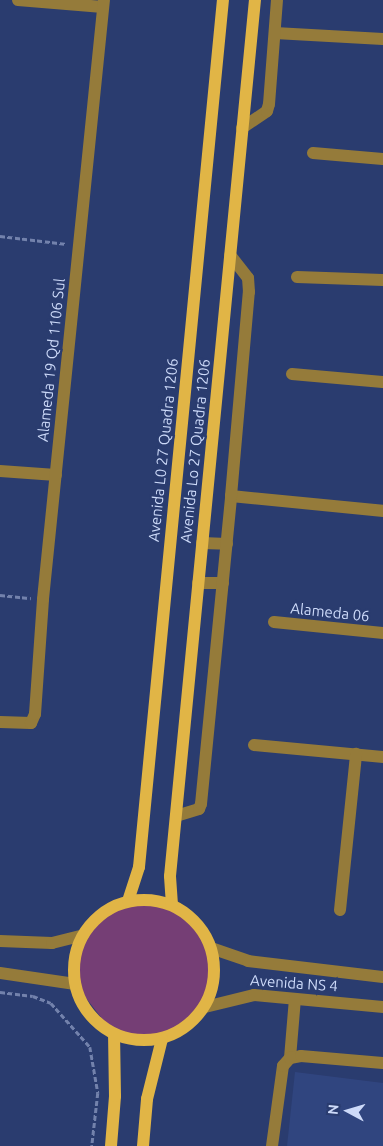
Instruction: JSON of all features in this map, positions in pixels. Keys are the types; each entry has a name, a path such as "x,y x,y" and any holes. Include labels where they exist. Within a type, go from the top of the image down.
{"main road":[{"name":"Avenida L0 27 Quadra 1206","path":"128,901 139,867 223,0"},
{"name":"Avenida Lo 27 Quadra 1206","path":"172,905 170,876 255,0"},
{"path":"143,899 172,905 189,915 202,930 211,948 214,978 205,1007 186,1027 162,1039 144,1041 114,1034 92,1019 81,1003 75,984 76,951 83,935 102,913 128,901 143,899"},
{"path":"111,1146 115,1096 114,1034"},
{"path":"143,1146 147,1099 162,1039"}],"street":[{"path":"18,0 103,4"},
{"path":"242,128 267,111 278,0"},
{"name":"Alameda 19 Qd 1106 Sul","path":"0,722 31,723 103,4"},
{"path":"275,33 383,39"},
{"path":"313,153 383,159"},
{"path":"176,816 199,809 201,804 232,496 250,292 248,278 230,255"},
{"path":"297,277 383,280"},
{"path":"292,374 383,382"},
{"path":"0,471 56,476"},
{"path":"232,496 383,511"},
{"path":"202,543 227,544"},
{"path":"198,583 223,583"},
{"name":"Alameda 06","path":"274,622 383,633"},
{"path":"254,745 383,757"},
{"path":"340,910 356,754"},
{"path":"0,941 52,943 83,935"},
{"path":"211,948 248,961 383,977"},
{"path":"0,973 75,984"},
{"name":"Avenida NS 4","path":"205,1007 242,996 383,1007"},
{"path":"272,1146 283,1066 290,1058 296,999"},
{"path":"290,1058 301,1056 383,1063"}],"path":[{"path":"0,236 79,246"},
{"path":"0,595 43,599"},
{"path":"0,992 33,996 51,1003 90,1047 98,1093 92,1146"}],"shaded area":[{"path":"172,905 211,948 214,978 205,1007 162,1039 114,1034 75,984 83,935 114,906"},
{"path":"295,1072 383,1083 383,1146 287,1146"}]}
